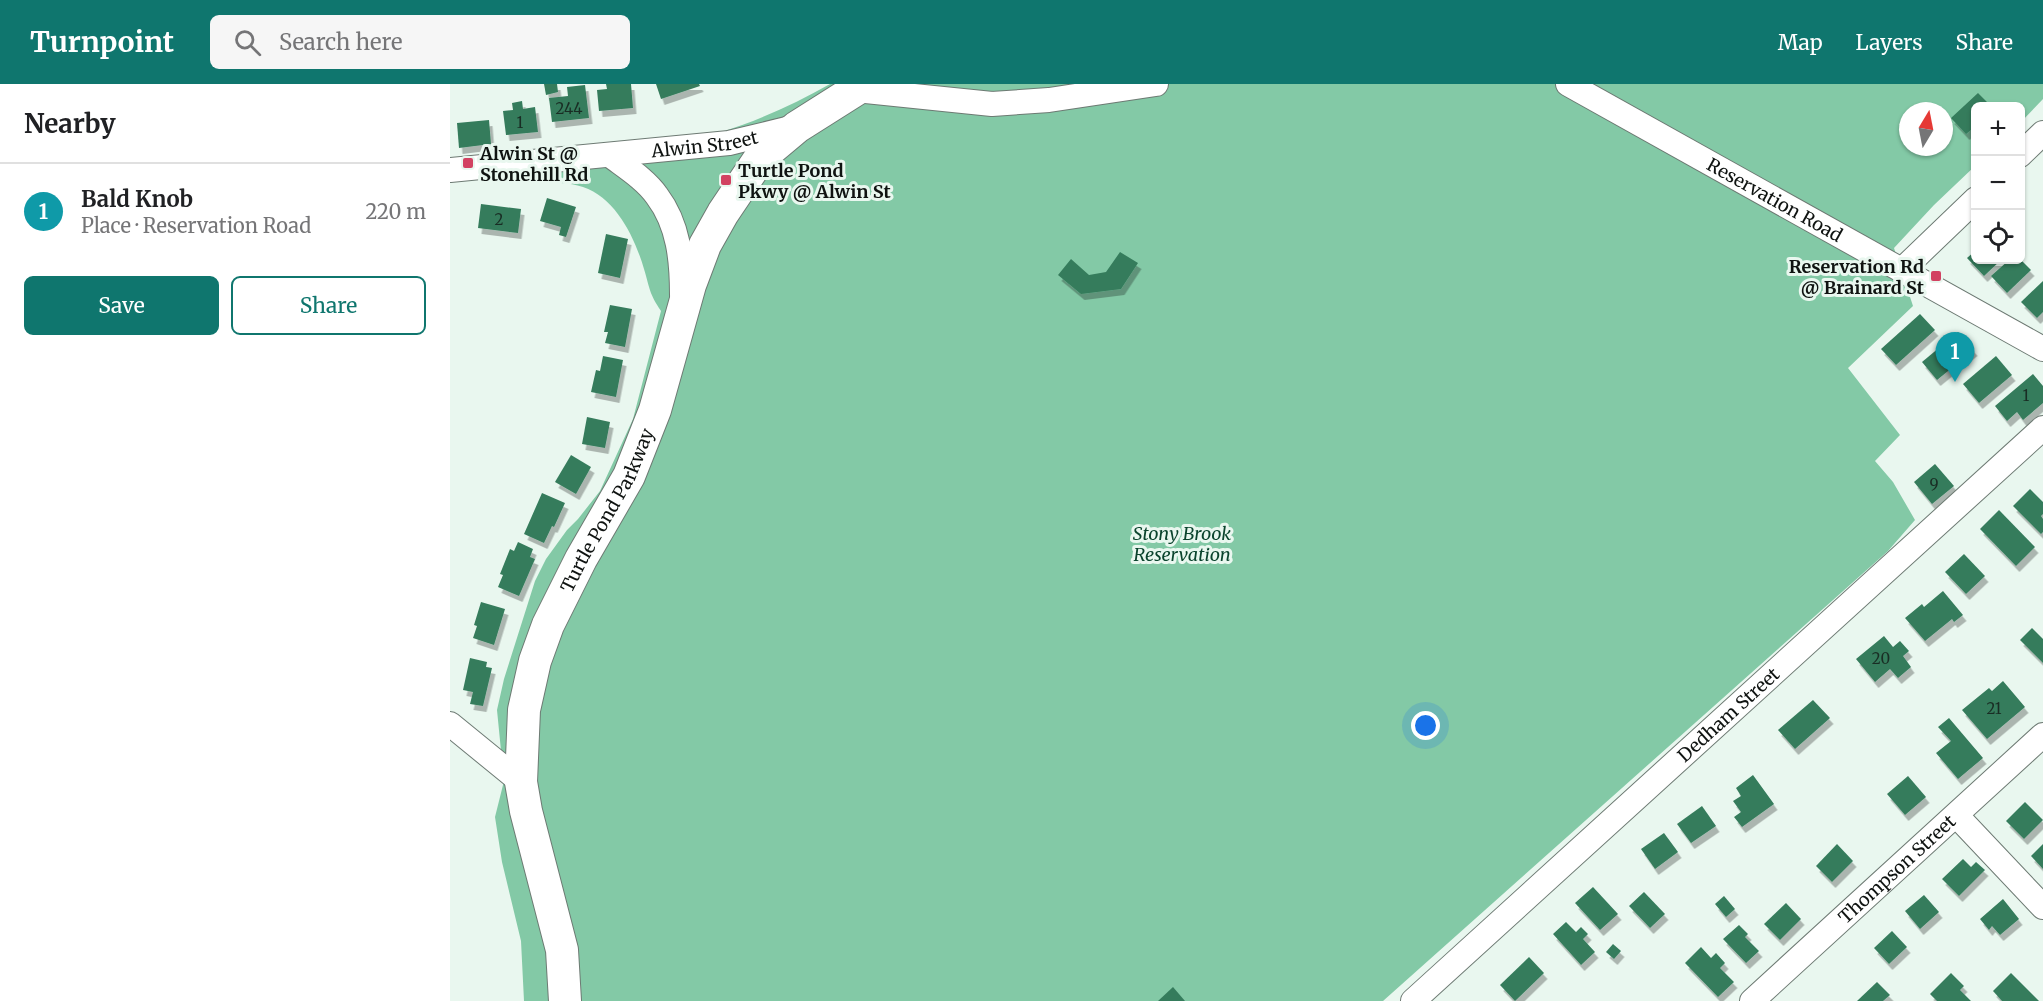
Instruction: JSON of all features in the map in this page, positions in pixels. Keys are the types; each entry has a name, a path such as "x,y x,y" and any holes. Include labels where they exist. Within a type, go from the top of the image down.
{"main road":[{"name":"Turtle Pond Parkway","path":"565,1001 562,950 526,812 521,782 524,710 535,661 548,625 580,559 629,476 656,410 683,308 705,245 733,196 760,158 797,127 861,87"}],"street":[{"path":"861,87 992,104 1049,100 1156,84"},
{"name":"Reservation Road","path":"1568,84 1597,93 1965,307 2043,349"},
{"name":"Alwin Street","path":"450,170 729,143 797,127"},
{"path":"2025,150 2043,133"},
{"name":"Alwin Street","path":"611,156 639,177 657,195 669,216 678,241 682,266 683,308"},
{"path":"1903,269 1971,204"},
{"name":"Dedham Street","path":"1413,1001 2043,428"},
{"path":"450,724 521,782"},
{"name":"Thompson Street","path":"1752,1001 2043,735"},
{"path":"1957,816 2043,907"}],"green space":[{"name":"Stony Brook Reservation","path":"830,84 2043,84 2043,99 2025,118 2025,102 1971,102 1971,170 1894,248 1913,306 1848,368 1900,435 1875,461 1893,482 1915,520 1888,551 1383,1001 524,1001 521,941 502,862 495,817 504,781 497,710 504,679 535,581 546,559 600,491 633,419 661,311 650,291 640,257 622,220 595,192 567,183 538,182 541,154 675,143 715,134 774,112"}],"building":[{"path":"544,84 557,84 558,92 546,95"},
{"path":"606,84 631,84 633,108 599,111 597,90 607,89"},
{"path":"656,84 699,84 700,86 661,99"},
{"path":"585,85 589,118 552,122 549,98 568,96 567,87"},
{"path":"1978,93 1987,102 1971,102 1971,130 1966,134 1953,120 1953,116"},
{"path":"522,101 523,109 535,107 538,132 506,135 503,111 513,110 512,103"},
{"path":"489,120 491,144 459,148 457,123"},
{"path":"547,198 576,207 566,237 559,235 561,227 540,221"},
{"path":"481,204 521,209 518,233 478,228"},
{"path":"606,234 628,239 620,278 598,273"},
{"path":"1120,252 1138,263 1121,289 1081,294 1058,275 1071,259 1089,275 1106,272"},
{"path":"1973,264 1997,264 1984,276"},
{"path":"2004,264 2025,264 2031,270 2007,293 1991,276"},
{"path":"2043,281 2043,312 2037,318 2021,302"},
{"path":"610,305 632,309 625,347 605,343 608,332 604,332"},
{"path":"1920,314 1935,330 1896,365 1881,349"},
{"path":"1958,332 1974,350 1937,380 1922,362"},
{"path":"603,356 623,360 616,397 591,392 596,370 600,371"},
{"path":"1996,356 2012,375 1979,403 1963,384"},
{"path":"2033,374 2043,386 2043,403 2023,420 2017,412 2007,421 1995,406"},
{"path":"587,417 610,422 605,448 582,444"},
{"path":"571,455 591,467 576,494 555,482"},
{"path":"1935,464 1954,486 1932,504 1914,482"},
{"path":"2030,489 2043,502 2041,516 2043,532 2041,534 2013,506"},
{"path":"542,493 565,503 544,543 524,534"},
{"path":"1999,510 2035,547 2016,566 1980,529"},
{"path":"518,542 533,549 530,557 535,559 519,596 498,587 503,575 500,574 510,549 514,551"},
{"path":"1964,554 1985,576 1966,594 1945,572"},
{"path":"1943,591 1963,615 1954,622 1952,619 1925,641 1905,618 1922,604 1924,607"},
{"path":"481,602 505,609 494,645 473,638 477,626 474,625"},
{"path":"2032,628 2043,639 2043,663 2020,640"},
{"path":"1884,636 1893,647 1900,641 1909,651 1903,656 1911,667 1898,678 1890,669 1875,682 1856,659"},
{"path":"470,658 487,662 486,667 492,668 483,706 470,704 473,692 463,690"},
{"path":"2003,681 2025,707 1987,739 1962,710 1989,688 1992,691"},
{"path":"1813,700 1830,718 1795,749 1778,730"},
{"path":"1949,718 1983,758 1958,779 1936,753 1951,741 1938,727"},
{"path":"1753,775 1774,804 1742,827 1734,817 1741,812 1733,801 1741,796 1736,788"},
{"path":"1908,776 1926,797 1905,815 1887,794"},
{"path":"2025,802 2043,820 2024,839 2006,821"},
{"path":"1702,806 1716,826 1691,843 1677,824"},
{"path":"1664,833 1678,852 1655,869 1641,849"},
{"path":"1837,844 1853,861 1832,882 1816,866"},
{"path":"2043,844 2043,869 2031,856"},
{"path":"1963,859 1971,867 1976,862 1985,870 1959,896 1942,879"},
{"path":"1593,887 1618,914 1600,930 1575,903"},
{"path":"1644,892 1665,914 1650,928 1629,906"},
{"path":"1924,895 1939,912 1920,929 1905,911"},
{"path":"1724,896 1735,909 1726,917 1715,904"},
{"path":"2003,899 2019,919 2000,935 1992,926 1989,930 1980,919"},
{"path":"1786,903 1801,919 1780,940 1764,924"},
{"path":"1566,922 1576,932 1581,927 1588,934 1583,939 1595,952 1581,965 1553,934"},
{"path":"1739,925 1748,934 1745,937 1759,951 1746,963 1723,939"},
{"path":"1892,931 1907,947 1889,964 1874,948"},
{"path":"1613,944 1621,951 1614,959 1606,952"},
{"path":"1701,947 1711,958 1716,953 1725,963 1720,968 1734,982 1718,997 1685,963"},
{"path":"1529,957 1544,973 1515,1001 1500,985"},
{"path":"1951,973 1964,986 1960,990 1971,1001 1937,1001 1930,994"},
{"path":"2011,973 2039,1001 2002,1001 1993,991"},
{"path":"1877,982 1890,995 1883,1001 1857,1001"},
{"path":"1173,987 1185,1001 1158,1001"}],"place":[{"name":"Alwin St @ Stonehill Rd","path":"468,163"},
{"name":"Turtle Pond Pkwy @ Alwin St","path":"726,180"},
{"name":"Reservation Rd @ Brainard St","path":"1936,276"},
{"name":"Bald Knob","path":"1955,382"}]}
